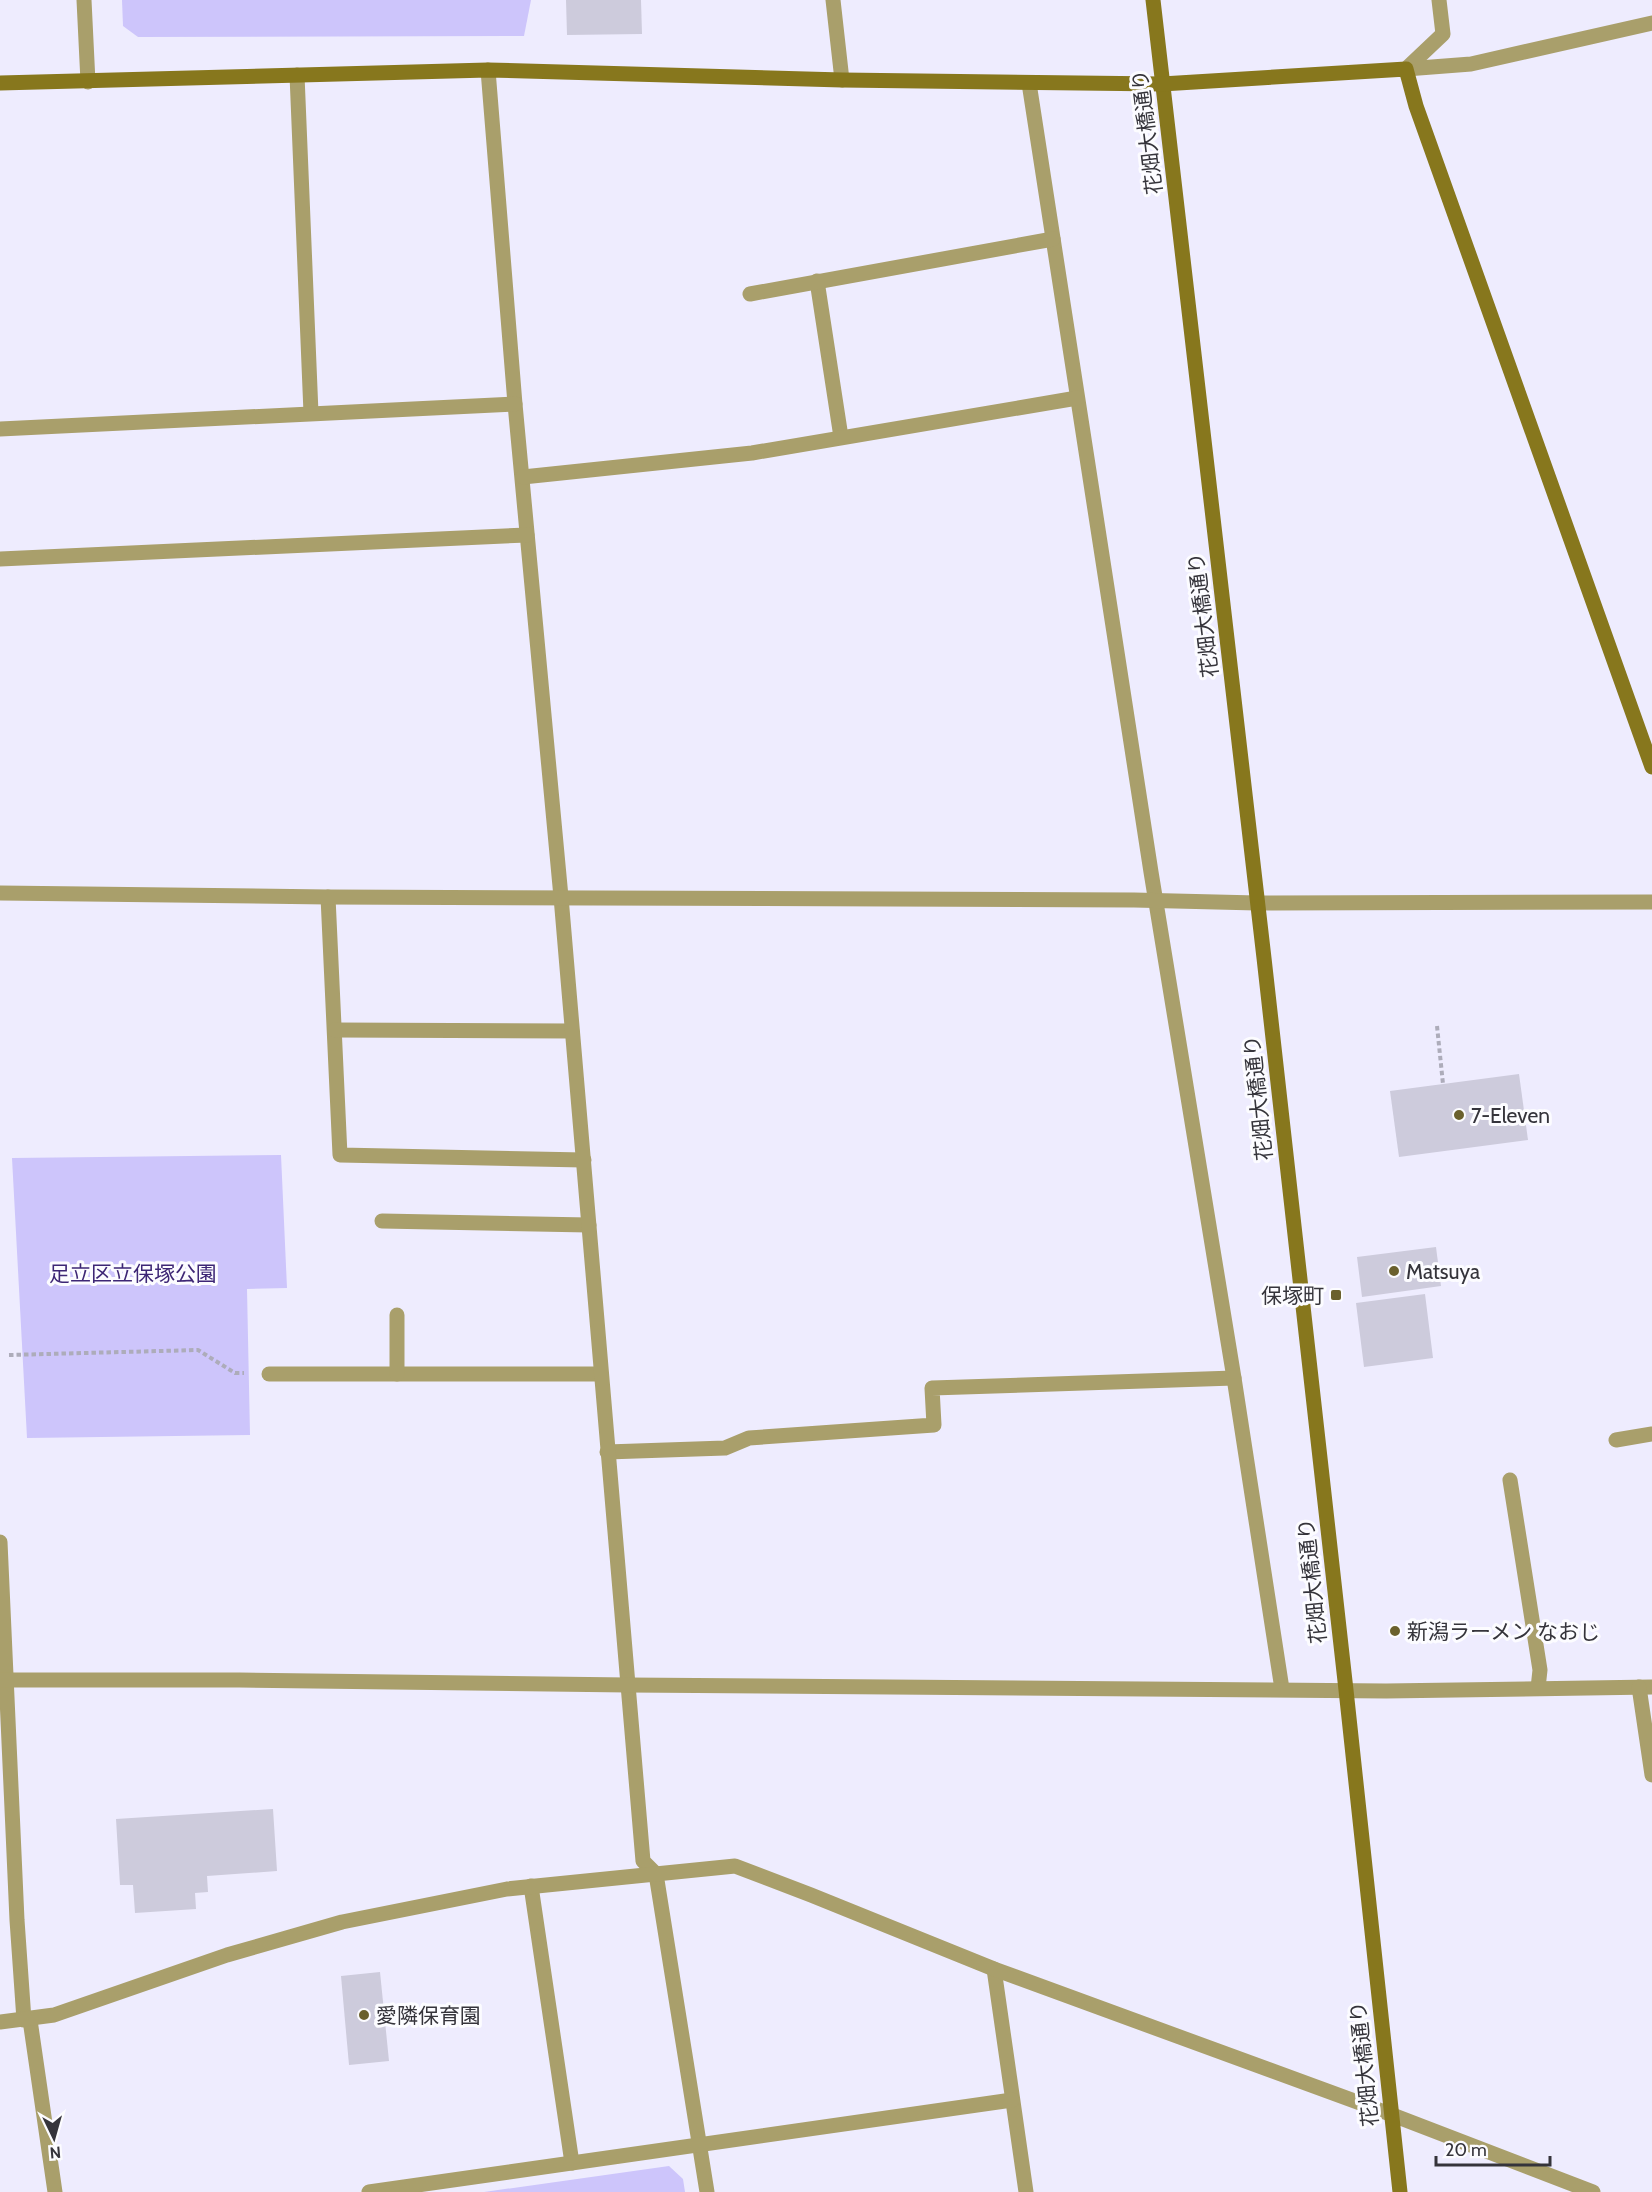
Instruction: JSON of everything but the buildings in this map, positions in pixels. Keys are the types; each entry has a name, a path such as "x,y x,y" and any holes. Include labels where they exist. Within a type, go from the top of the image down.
{"street":[{"path":"84,0 88,82"},
{"path":"833,0 842,80"},
{"name":"花畑大橋通り","path":"1153,0 1346,1690 1400,2192"},
{"path":"1406,69 1443,34 1439,0"},
{"path":"0,83 488,70 842,80 1162,84 1471,64 1652,23"},
{"path":"1406,69 1416,106 1651,760"},
{"path":"488,70 515,404 561,897 643,1861 656,1874 707,2192"},
{"path":"297,75 311,413"},
{"path":"1029,83 1156,901 1282,1689"},
{"path":"750,294 1053,239"},
{"path":"817,281 841,437"},
{"path":"523,477 752,453 1077,398"},
{"path":"0,429 515,404"},
{"path":"0,559 527,535"},
{"path":"0,893 1257,903 1652,902"},
{"path":"328,897 340,1155 584,1160"},
{"path":"335,1030 572,1031"},
{"path":"382,1221 589,1225"},
{"path":"397,1315 397,1374"},
{"path":"269,1374 601,1374"},
{"path":"608,1452 725,1448 749,1438 934,1425 932,1388 1234,1378"},
{"path":"1616,1440 1652,1434"},
{"path":"1510,1480 1540,1670 1538,1688"},
{"path":"0,1542 3,1680 17,1920 27,2020 55,2192"},
{"path":"3,1680 1346,1690 1646,1687 1652,1775"},
{"path":"0,2022 54,2015 227,1955 342,1922 495,1891 735,1866 811,1894 994,1969 1390,2114 1593,2192"},
{"path":"531,1886 572,2163"},
{"path":"994,1969 1026,2192"},
{"path":"369,2192 1012,2100"}],"path":[{"path":"1437,1026 1443,1084"},
{"path":"9,1355 198,1350 235,1373 269,1374"}],"green space":[{"path":"122,0 531,0 524,36 138,37 123,26"},
{"name":"足立区立保塚公園","path":"281,1155 287,1288 247,1289 250,1435 27,1438 12,1158"},
{"path":"669,2166 683,2179 685,2192 484,2192"}],"place":[{"name":"7-Eleven","path":"1459,1115"},
{"name":"Matsuya","path":"1394,1271"},
{"name":"保塚町","path":"1336,1295"},
{"name":"新潟ラーメン なおじ","path":"1395,1631"},
{"name":"愛隣保育園","path":"364,2015"}]}
